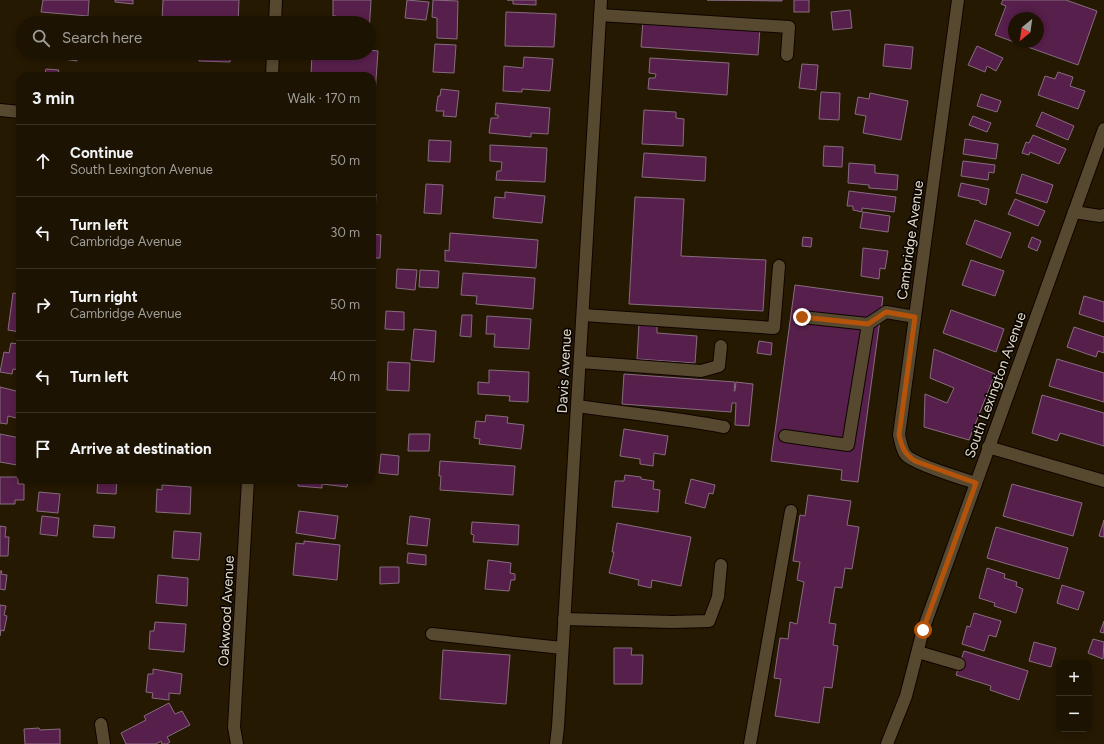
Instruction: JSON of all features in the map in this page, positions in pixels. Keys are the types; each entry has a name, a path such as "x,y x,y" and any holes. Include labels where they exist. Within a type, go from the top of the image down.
{"street":[{"path":"275,16 276,0"},
{"name":"Davis Avenue","path":"556,744 601,0"},
{"name":"Cambridge Avenue","path":"958,0 899,435 902,448 907,456 915,461 976,483"},
{"path":"600,15 789,27 787,55"},
{"path":"272,72 273,60"},
{"path":"0,110 16,112"},
{"name":"South Lexington Avenue","path":"887,744 906,696 923,630 988,447 1074,212 1098,163 1104,129"},
{"path":"1074,212 1104,216"},
{"path":"583,315 774,328 779,266"},
{"path":"802,317 868,324 886,312 915,317"},
{"path":"785,436 848,445 868,324"},
{"path":"580,362 702,371 719,366 721,346"},
{"path":"577,406 650,417 688,420 724,427"},
{"path":"988,447 1104,481"},
{"name":"Oakwood Avenue","path":"237,744 234,727 248,484"},
{"path":"750,744 791,511"},
{"path":"564,619 672,622 709,621 718,597 721,564"},
{"path":"432,634 562,648"},
{"path":"918,652 958,664"},
{"path":"101,724 104,744"}],"building":[{"path":"43,0 89,0 88,16 41,12"},
{"path":"115,0 133,0 133,4 115,2"},
{"path":"163,0 239,0 238,16 162,16"},
{"path":"333,0 371,0 370,16 333,16"},
{"path":"407,0 429,2 426,20 405,18"},
{"path":"433,0 458,1 457,39 437,38 437,18 432,17"},
{"path":"513,0 536,0 536,5 513,4"},
{"path":"707,0 782,0 782,1"},
{"path":"794,0 809,0 809,12 794,12"},
{"path":"1003,0 1066,0 1097,11 1078,65 1031,48 1044,48 1044,12 1008,12 1008,40 995,35 1006,6 1001,4"},
{"path":"850,10 852,28 833,30 831,12"},
{"path":"506,12 556,14 554,47 505,46"},
{"path":"643,20 760,28 758,55 641,47"},
{"path":"435,44 456,45 454,73 433,72"},
{"path":"885,44 913,47 911,69 883,66"},
{"path":"977,46 1003,58 996,71 987,66 985,72 968,65"},
{"path":"376,51 378,51 376,80 376,72 311,72 312,60 376,60"},
{"path":"524,57 553,59 550,91 522,89 522,92 503,91 504,66 523,68"},
{"path":"650,58 729,63 727,95 648,89 649,78 655,78 656,74 649,73"},
{"path":"199,60 230,60 230,62"},
{"path":"802,64 818,65 816,90 799,88"},
{"path":"46,69 59,70 58,72 45,72"},
{"path":"1058,72 1073,77 1070,86 1085,91 1078,109 1038,95 1045,76 1055,79"},
{"path":"441,89 459,91 456,117 443,116 444,111 436,111 438,96 440,96"},
{"path":"821,92 840,93 839,120 819,119"},
{"path":"870,93 908,101 901,140 863,133 866,116 855,114 858,97 869,99"},
{"path":"981,94 1001,101 997,112 977,106"},
{"path":"496,103 550,108 548,134 531,133 531,137 489,133 491,118 498,118 498,115 495,115"},
{"path":"644,110 676,112 676,118 684,119 683,146 642,144"},
{"path":"1042,112 1074,126 1068,140 1036,126"},
{"path":"973,116 991,123 987,132 969,125"},
{"path":"1033,135 1066,149 1059,164 1030,152 1029,155 1022,153 1026,142 1029,143"},
{"path":"965,139 998,144 996,159 963,154"},
{"path":"429,140 451,141 450,162 428,161"},
{"path":"490,145 547,148 545,182 496,180 497,171 501,171 502,162 490,161"},
{"path":"824,146 843,147 842,167 823,166"},
{"path":"644,153 706,157 705,181 642,177"},
{"path":"963,161 995,165 994,173 989,172 988,180 961,176"},
{"path":"849,163 875,165 875,173 898,175 897,190 869,188 869,185 848,183"},
{"path":"1022,174 1053,185 1047,203 1016,193"},
{"path":"961,183 989,189 986,205 980,203 980,201 958,196"},
{"path":"426,184 443,185 441,214 424,213"},
{"path":"849,191 896,197 894,212 862,208 862,212 853,210 853,206 847,206"},
{"path":"505,192 545,196 542,223 493,218 495,197 505,198"},
{"path":"635,197 684,199 681,256 766,260 763,311 629,304"},
{"path":"1015,199 1045,211 1038,226 1008,214"},
{"path":"863,212 890,216 888,232 860,228"},
{"path":"975,220 1011,233 1001,258 966,244"},
{"path":"450,233 538,240 536,268 445,261 445,250 449,251"},
{"path":"376,234 381,235 380,258 376,258"},
{"path":"803,237 812,238 811,247 802,246"},
{"path":"1032,237 1041,241 1037,251 1028,247"},
{"path":"863,248 888,251 885,269 880,268 879,279 861,276"},
{"path":"971,260 1004,271 995,296 962,285"},
{"path":"397,269 417,270 415,290 396,288"},
{"path":"420,270 439,271 438,288 419,287"},
{"path":"463,273 535,278 533,309 476,304 477,296 461,295"},
{"path":"795,285 883,297 858,482 841,480 842,470 771,461"},
{"path":"13,293 16,293 16,331 8,330"},
{"path":"1084,296 1104,302 1104,322 1079,314"},
{"path":"951,310 1004,329 996,352 943,333"},
{"path":"386,311 404,312 404,330 385,329"},
{"path":"462,315 472,315 471,337 460,336"},
{"path":"487,316 531,319 529,349 494,347 495,334 486,334"},
{"path":"639,324 657,325 657,333 697,336 695,363 637,359"},
{"path":"1074,327 1104,337 1104,353 1098,351 1096,357 1067,347"},
{"path":"414,329 436,331 434,362 411,360"},
{"path":"759,341 772,343 771,355 757,353"},
{"path":"11,343 16,344 16,369 13,369 12,374 0,372 4,352 9,353"},
{"path":"934,349 995,374 969,440 924,427 925,394 947,403 954,388 930,378"},
{"path":"1057,359 1104,373 1104,402 1049,386"},
{"path":"388,362 410,363 409,391 387,390"},
{"path":"489,370 529,372 528,402 509,401 510,396 478,394 478,382 489,383"},
{"path":"624,374 735,382 734,391 736,382 753,384 749,426 735,425 736,403 732,403 731,412 622,404"},
{"path":"0,387 16,391 16,418 8,416 7,424 0,423"},
{"path":"1042,395 1104,413 1104,446 1060,433 1057,441 1032,433"},
{"path":"486,415 508,417 507,423 524,425 521,449 479,444 480,439 474,438 476,421 485,422"},
{"path":"624,429 668,436 665,455 654,453 653,466 640,464 640,459 620,456"},
{"path":"0,434 16,437 16,465 0,462"},
{"path":"409,434 430,434 429,451 408,451"},
{"path":"381,454 399,456 398,475 379,473"},
{"path":"440,461 515,466 513,495 440,490"},
{"path":"625,475 641,477 641,479 654,481 653,489 660,490 658,512 612,507 615,481 624,481"},
{"path":"0,477 16,477 16,484 24,484 24,500 15,500 15,504 0,504"},
{"path":"691,479 715,485 713,494 709,493 705,508 685,503"},
{"path":"98,484 117,484 116,494 97,493"},
{"path":"298,484 322,484 322,488 298,486"},
{"path":"322,484 347,484 347,487"},
{"path":"1012,484 1082,503 1073,536 1003,516"},
{"path":"162,485 191,487 190,514 156,512 157,489 162,490"},
{"path":"39,492 60,494 58,513 37,511"},
{"path":"808,495 851,501 847,525 859,527 852,569 845,568 842,588 835,587 829,623 836,624 833,645 838,646 832,688 824,687 819,723 775,716 781,679 774,678 780,638 788,639 790,622 797,624 804,582 797,580 800,562 793,561 800,515 805,516"},
{"path":"299,511 338,516 335,539 296,533"},
{"path":"42,516 59,518 57,536 40,534"},
{"path":"410,516 430,519 427,546 407,544"},
{"path":"1104,520 1104,537 1099,536"},
{"path":"472,522 519,525 518,545 473,542 474,535 471,534"},
{"path":"617,523 691,537 681,586 652,580 651,588 638,585 639,580 609,573 614,552 612,552"},
{"path":"94,525 115,527 114,538 93,537"},
{"path":"0,526 6,527 5,537 9,537 8,556 0,556"},
{"path":"996,527 1068,548 1059,579 987,558"},
{"path":"174,531 201,533 199,560 172,558"},
{"path":"304,541 340,545 337,580 293,575 296,543 304,544"},
{"path":"408,553 426,555 426,565 407,563"},
{"path":"488,560 511,563 510,573 515,574 515,580 511,580 509,591 485,589"},
{"path":"380,567 399,567 399,583 380,584"},
{"path":"987,568 1005,574 1004,578 1017,582 1016,586 1023,589 1016,613 994,606 995,603 979,598"},
{"path":"0,571 2,571 1,574 7,575 5,590 0,589"},
{"path":"158,575 188,578 187,606 156,603"},
{"path":"1062,585 1084,592 1078,610 1057,603"},
{"path":"0,605 6,606 4,615 7,616 4,631 1,630 0,636"},
{"path":"974,613 1001,621 996,637 989,635 984,651 962,644 967,626 970,627"},
{"path":"1104,621 1104,633 1100,632"},
{"path":"155,622 186,624 184,652 149,649 150,631 154,631"},
{"path":"1093,639 1104,642 1103,659 1088,653"},
{"path":"1034,642 1056,648 1051,667 1029,661"},
{"path":"614,648 632,648 631,655 643,655 642,684 614,684"},
{"path":"443,650 510,655 506,704 440,699"},
{"path":"964,651 1028,671 1019,700 990,690 991,686 956,675"},
{"path":"153,669 182,674 180,694 169,693 169,700 152,698 153,693 146,692 148,674 153,674"},
{"path":"169,703 175,714 182,711 190,725 167,737 170,742 167,744 162,744 161,741 156,744 126,744 121,733 146,720 144,716"},
{"path":"39,728 40,730 60,729 60,744 25,744 24,729"}],"route":[{"path":"802,317 868,324 886,312 915,317 899,435 902,448 907,456 915,461 976,483 923,630"}]}
